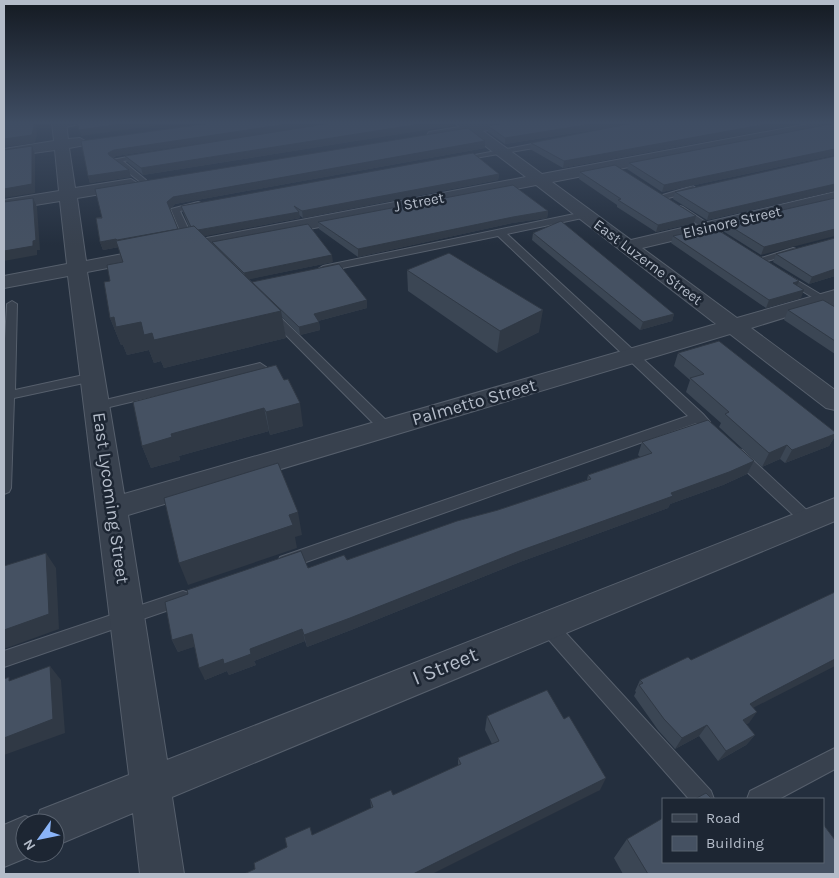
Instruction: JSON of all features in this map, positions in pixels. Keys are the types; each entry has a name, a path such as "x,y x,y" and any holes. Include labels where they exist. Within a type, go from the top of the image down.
{"street":[{"name":"East Lycoming Street","path":"68,163 68,195 77,268 128,616 162,874"},
{"name":"East Luzerne Street","path":"514,163 835,402"},
{"name":"J Street","path":"4,282 622,163"},
{"path":"4,205 162,179"},
{"name":"Elsinore Street","path":"628,246 716,232 835,197"},
{"name":"Palmetto Street","path":"112,508 734,326 831,301"},
{"name":"I Street","path":"65,821 821,514"}],"lane":[{"path":"120,163 142,182"},
{"path":"611,165 627,176"},
{"path":"699,188 656,194 716,232"},
{"path":"204,204 175,209 196,245 214,258"},
{"path":"310,272 584,215"},
{"path":"500,232 713,431"},
{"path":"807,248 756,258 831,301"},
{"path":"4,488 7,352 12,304"},
{"path":"263,306 386,428"},
{"path":"98,406 260,367"},
{"path":"6,396 93,377"},
{"path":"274,566 698,417"},
{"path":"728,445 821,514"},
{"path":"4,659 201,591"},
{"path":"547,625 702,798"},
{"path":"760,798 835,758"}],"building":[{"path":"4,163 32,163 32,184 4,189"},
{"path":"85,163 120,163 129,170 88,176"},
{"path":"134,163 173,163 141,168"},
{"path":"254,163 363,163 173,197 167,202 178,229 100,242 96,218 102,218 95,189"},
{"path":"418,163 485,163 499,174 302,211 294,206 299,212 198,230 194,226 191,227 181,206"},
{"path":"629,163 769,163 664,185"},
{"path":"804,163 835,163 835,184 709,213 675,192"},
{"path":"615,165 696,216 658,225 618,200 621,199 580,172"},
{"path":"513,185 548,211 358,249 318,222"},
{"path":"33,198 36,240 33,241 33,246 4,251 4,202"},
{"path":"835,198 835,229 764,247 725,223"},
{"path":"561,221 674,314 643,322 533,233"},
{"path":"308,224 332,255 244,273 212,242"},
{"path":"194,226 281,311 154,340 152,333 144,335 141,322 116,327 114,317 110,318 104,282 110,281 107,265 123,262 116,241"},
{"path":"713,227 799,281 793,283 804,290 769,300 673,236"},
{"path":"835,238 835,269 812,277 776,254"},
{"path":"449,253 543,310 500,331 407,270"},
{"path":"339,264 367,300 314,314 319,322 299,327 252,282"},
{"path":"823,300 835,307 835,341 788,310"},
{"path":"719,341 835,432 835,434 792,450 787,445 769,453 725,414 729,412 690,378 704,374 678,353"},
{"path":"276,365 284,380 288,379 300,403 266,412 264,408 171,434 172,437 142,446 133,402"},
{"path":"708,420 754,461 671,493 673,496 522,550 350,618 304,635 302,629 250,649 251,654 224,664 223,659 199,668 192,634 172,640 165,602 188,594 187,590 301,551 308,568 344,555 347,560 457,521 498,510 591,479 588,475 652,453 642,442"},
{"path":"278,463 298,512 289,515 293,525 179,563 164,498"},
{"path":"46,553 49,614 4,630 4,566"},
{"path":"835,592 835,659 750,704 757,712 743,720 755,735 726,751 707,725 682,738 664,719 639,685 643,683 640,680 688,657 691,660"},
{"path":"50,666 53,719 4,738 4,679 9,677 9,681"},
{"path":"547,690 564,719 569,716 606,778 413,874 244,874 255,869 254,863 287,847 285,838 310,827 312,835 373,807 370,799 391,790 393,795 461,764 458,758 499,741 487,716"},
{"path":"706,793 711,798 697,798"},
{"path":"662,819 662,863 824,863 824,825 835,840 835,874 648,874 627,839"}]}
